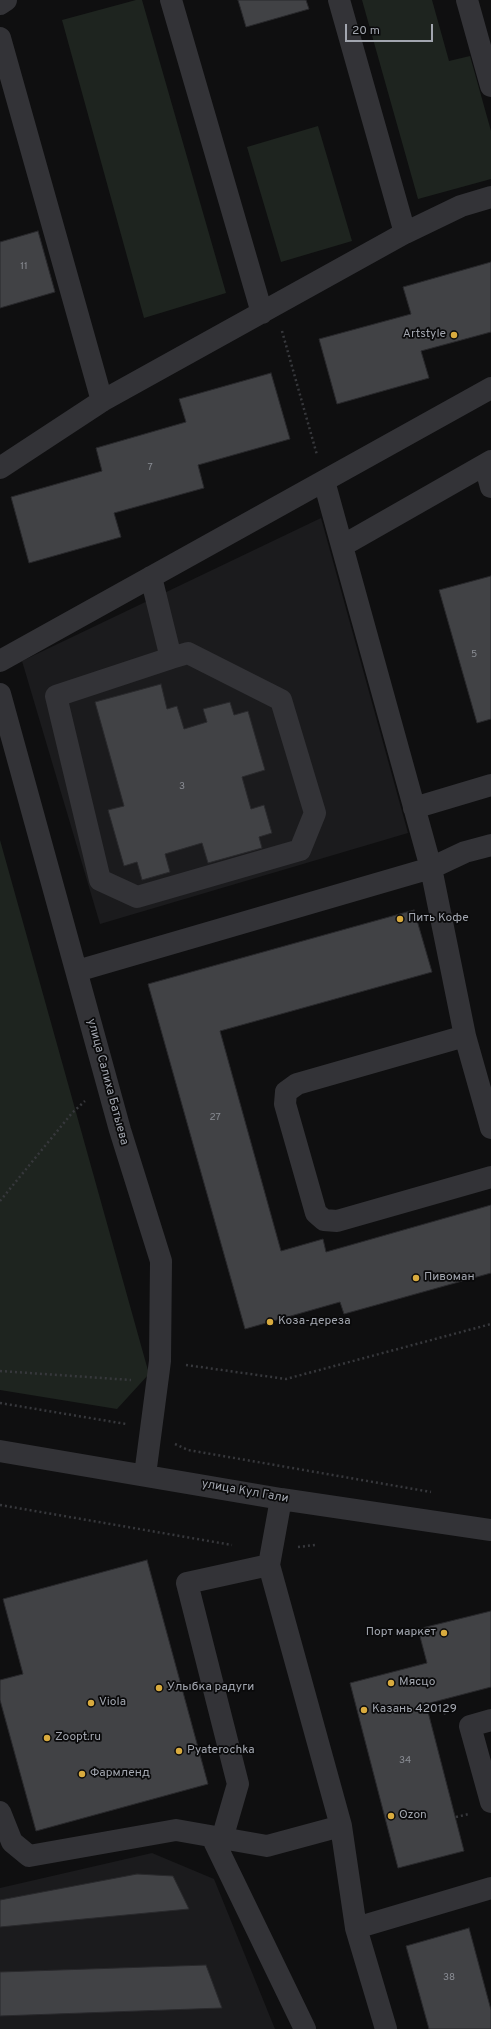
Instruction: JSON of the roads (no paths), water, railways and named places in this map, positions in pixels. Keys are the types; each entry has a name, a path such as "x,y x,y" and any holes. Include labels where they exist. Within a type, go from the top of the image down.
{"street":[{"path":"0,4 6,0"},
{"path":"171,0 262,313"},
{"path":"339,0 405,233"},
{"path":"467,0 491,86"},
{"path":"0,38 102,401"},
{"path":"0,468 102,401 405,233 461,206 491,197"},
{"path":"0,661 491,388"},
{"path":"342,546 488,463 491,487"},
{"path":"324,481 431,868 465,1036 491,1128"},
{"path":"151,577 171,658"},
{"path":"188,653 281,700 315,813 300,850 137,897 100,880 56,696 171,658 188,653"},
{"name":"улица Салиха Батыева","path":"0,694 120,1130 161,1261 159,1371 144,1475"},
{"path":"414,808 491,785"},
{"path":"77,970 431,868 465,852 491,845"},
{"path":"465,1036 297,1084 286,1092 285,1104 316,1213 324,1220 338,1221 491,1177"},
{"name":"улица Кул Гали","path":"0,1451 281,1499 491,1530"},
{"path":"281,1499 270,1558 341,1826 356,1928 386,2029"},
{"path":"270,1558 187,1583 238,1784 217,1838 305,2029"},
{"path":"491,1720 470,1726 491,1802"},
{"path":"0,1812 12,1842 29,1856 176,1830 267,1846 341,1826"},
{"path":"356,1928 491,1888"}],"place":[{"name":"Artstyle","path":"454,335"},
{"name":"Пить Кофе","path":"400,919"},
{"name":"Пивоман","path":"416,1278"},
{"name":"Коза-дереза","path":"270,1322"},
{"name":"Порт маркет","path":"444,1633"},
{"name":"Мясцо","path":"391,1683"},
{"name":"Улыбка радуги","path":"159,1688"},
{"name":"Viola","path":"91,1703"},
{"name":"Казань 420129","path":"364,1710"},
{"name":"Zoopt.ru","path":"47,1738"},
{"name":"Pyaterochka","path":"179,1751"},
{"name":"Фармленд","path":"82,1774"},
{"name":"Ozon","path":"391,1816"}]}
